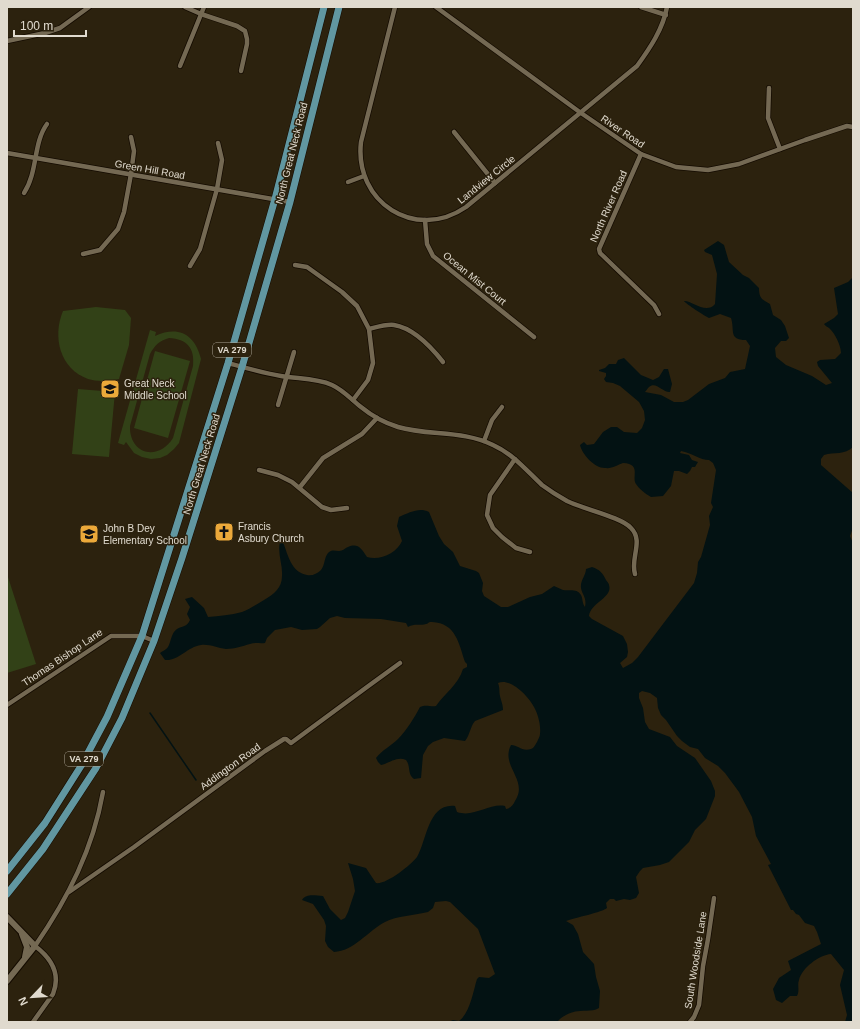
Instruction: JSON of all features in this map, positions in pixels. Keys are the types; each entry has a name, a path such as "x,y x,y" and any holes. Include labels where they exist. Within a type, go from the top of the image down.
{"main road":[{"name":"North Great Neck Road","path":"7,871 45,822 81,766 107,717 142,636 228,363 275,199 324,7"},
{"name":"North Great Neck Road","path":"7,894 43,849 96,768 122,718 154,641 182,558 242,367 290,202 339,7"}],"street":[{"path":"7,42 44,34 60,28 89,7"},
{"path":"185,7 237,26 245,32 247,44 241,71"},
{"path":"180,66 204,7"},
{"name":"Landview Circle","path":"395,7 361,142 360,159 364,176 370,190 375,196 390,209 408,218 424,220 444,218 459,212 637,66 651,46 666,15 667,7"},
{"name":"River Road","path":"436,7 581,113 642,154 676,167 708,170 739,164 840,128 847,126 853,127"},
{"path":"640,7 666,15"},
{"path":"769,88 768,118 780,149"},
{"path":"24,193 31,180 40,136 46,124"},
{"path":"454,132 495,183"},
{"path":"83,254 100,250 118,230 124,212 131,174 134,151 131,137"},
{"path":"190,266 200,249 217,189 222,160 218,143"},
{"name":"Green Hill Road","path":"7,153 290,202"},
{"name":"North River Road","path":"642,154 599,249 600,253 654,305 659,314"},
{"path":"348,182 364,176"},
{"name":"Ocean Mist Court","path":"424,220 427,244 433,256 534,337"},
{"path":"295,265 307,267 342,292 356,306 370,329 374,363 368,380 353,400"},
{"path":"370,329 394,325 406,329 431,347 443,362"},
{"path":"278,405 294,352"},
{"path":"228,363 268,374 322,382 338,389 377,418 407,429 456,434 484,440 515,459 543,485 558,496 571,503 623,522 631,528 637,539 633,562 634,574"},
{"path":"484,440 492,420 502,407"},
{"path":"300,487 323,458 362,434 377,418"},
{"path":"515,459 490,495 487,515 493,528 502,537 516,548 530,552"},
{"path":"259,470 283,477 300,487 322,507 331,510 347,508"},
{"name":"Thomas Bishop Lane","path":"7,705 111,636 142,636 154,641"},
{"name":"Addington Road","path":"69,892 134,847 265,751 284,739 291,743 366,687 400,664"},
{"path":"7,981 36,946 69,892 90,844 103,792"},
{"name":"South Woodside Lane","path":"690,1022 699,1005 702,966 708,939 714,898"},
{"path":"7,917 50,960 54,968 56,978 53,994 33,1022"},
{"path":"20,930 27,947 25,960"}],"green space":[{"path":"96,307 125,310 131,318 129,345 119,379 96,381 88,379 78,374 71,368 61,351 58,331 63,311"},
{"path":"150,330 156,332 155,336 171,332 185,334 195,344 201,359 179,443 167,455 160,458 151,459 134,453 126,442 124,445 118,443","holes":["169,338 181,340 191,349 193,354 193,366 173,438 167,446 160,450 146,452 134,443 131,436 130,426 150,354 163,340"]},
{"path":"155,351 190,361 168,438 134,428"},
{"path":"78,389 115,392 109,457 72,454"},
{"path":"7,574 36,664 7,673"}],"shaded area":[{"path":"718,241 724,245 729,262 759,288 762,298 770,304 773,315 781,320 785,326 789,338 786,341 781,341 775,348 776,357 786,365 812,376 826,385 832,383 818,366 817,362 820,360 835,359 841,353 835,336 824,324 838,314 834,288 848,282 853,277 853,447 850,450 843,452 824,455 821,459 821,465 853,493 853,528 850,536 853,543 853,1022 845,1022 847,1015 840,985 844,970 831,954 821,957 807,967 798,982 797,996 790,996 782,1003 776,1000 773,989 779,978 791,970 788,961 821,944 817,932 814,926 805,923 799,915 791,910 768,865 771,864 756,836 752,817 739,792 718,766 705,758 698,749 690,747 677,736 661,715 658,708 657,698 650,693 642,691 639,693 639,698 643,708 645,722 649,729 670,737 677,746 695,758 711,781 715,791 715,796 706,819 695,830 689,842 669,862 643,868 640,871 636,877 639,893 636,898 616,901 614,899 610,899 606,903 607,908 604,910 566,921 573,925 578,934 583,952 594,964 600,991 599,1008 567,1014 557,1022 448,1022 453,1020 459,1021 466,1013 471,1002 477,979 479,977 489,978 495,974 478,929 450,902 435,902 433,908 428,912 400,917 385,922 348,948 334,952 328,947 325,941 326,926 324,920 313,904 302,900 306,896 323,896 330,909 341,920 345,918 348,912 355,891 348,863 366,868 376,883 386,881 398,874 417,857 430,824 439,810 446,807 455,806 457,812 469,813 499,806 505,806 506,809 512,806 518,793 519,786 509,760 511,745 525,750 531,749 537,742 540,735 538,716 528,698 513,685 503,682 498,683 503,710 475,721 465,741 444,738 433,742 428,746 423,755 421,778 414,779 410,775 406,760 397,759 381,765 376,758 401,735 410,724 420,707 436,706 458,680 463,669 467,667 455,636 451,630 440,623 430,622 423,625 413,625 408,627 406,623 381,619 345,618 337,616 330,618 317,629 302,630 291,627 275,630 267,638 265,643 252,643 226,649 201,645 191,648 170,660 165,660 160,653 168,647 175,631 186,625 190,620 187,614 190,607 185,599 192,597 204,608 208,617 242,612 268,598 274,593 281,584 282,580 279,553 281,539 294,567 302,573 313,575 321,570 329,552 340,551 347,547 357,546 367,557 372,558 388,555 400,545 402,541 397,526 399,517 414,511 422,510 429,512 439,536 444,544 453,552 460,566 479,573 483,583 482,591 484,596 501,607 508,607 530,597 542,594 554,586 563,590 577,591 581,595 585,607 581,585 586,569 592,567 599,570 609,584 609,589 608,593 594,607 589,616 623,636 627,644 628,652 627,657 620,663 623,668 632,663 694,583 698,562 701,557 710,525 709,516 713,507 711,503 716,470 713,463 709,460 681,451 680,453 689,455 692,460 698,462 695,467 692,467 687,474 674,471 671,486 663,496 651,497 641,490 636,484 635,471 632,466 623,463 610,468 597,466 589,460 581,449 580,445 584,442 587,445 594,444 603,432 611,427 617,427 624,432 637,433 642,428 645,420 644,411 639,402 620,386 606,382 604,379 606,373 599,370 605,368 609,364 616,364 618,360 624,358 641,375 653,380 659,377 664,369 668,369 672,384 670,392 667,392 654,385 649,387 645,392 661,395 674,402 683,402 688,400 709,384 725,378 730,372 745,369 750,346 746,340 740,340 734,336 731,318 720,314 709,318 684,301 703,308 711,307 715,304 717,274 712,255 704,250"}],"waterway":[{"path":"150,713 196,780"}],"place":[{"name":"Great Neck Middle School","path":"110,389"},
{"name":"Francis Asbury Church","path":"224,532"},
{"name":"John B Dey Elementary School","path":"89,534"}]}
